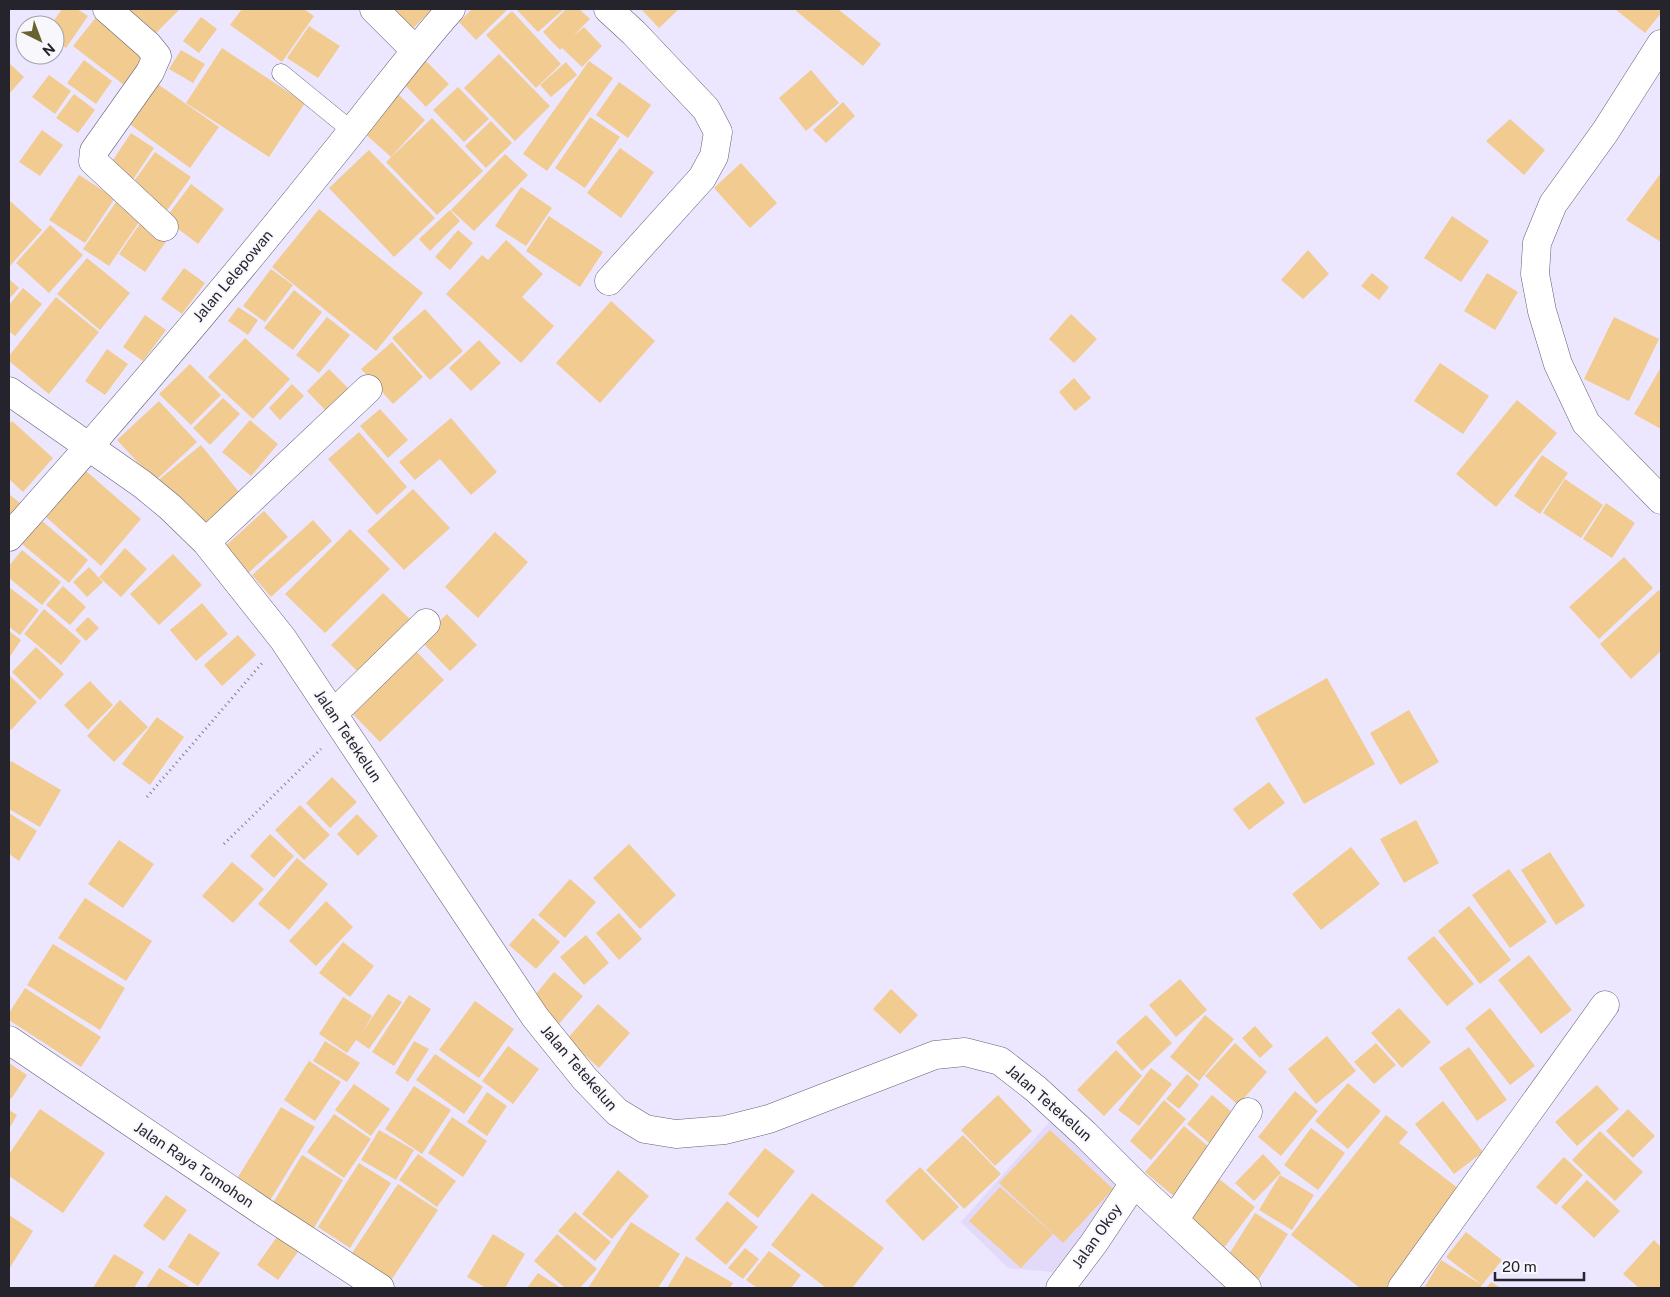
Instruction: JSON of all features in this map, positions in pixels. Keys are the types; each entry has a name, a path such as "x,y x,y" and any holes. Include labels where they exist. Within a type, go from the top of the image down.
{"main road":[{"path":"107,9 148,45 156,56 150,72 94,151 94,163 164,227"},
{"path":"374,9 415,50"},
{"name":"Jalan Lelepowan","path":"9,537 89,448 200,316 352,131 415,50 452,9"},
{"path":"608,9 706,108 718,132 714,156 702,178 609,281"},
{"path":"1661,44 1604,132 1553,204 1537,243 1535,274 1542,311 1558,364 1586,423 1661,500"},
{"path":"206,542 368,389"},
{"name":"Jalan Tetekelun","path":"9,391 142,484 170,507 206,542 283,639 536,1017 585,1079 617,1112 645,1128 676,1134 725,1130 768,1119 935,1055 965,1052 1000,1061 1036,1089 1085,1134 1134,1183 1247,1288"},
{"path":"338,720 426,623"},
{"path":"1402,1288 1605,1006"},
{"name":"Jalan Raya Tomohon","path":"9,1040 265,1213 380,1288"},
{"path":"1174,1220 1248,1112"},
{"name":"Jalan Okoy","path":"1060,1288 1094,1243 1134,1183"}],"lane":[{"path":"281,73 352,131"}],"path":[{"path":"147,797 283,639"},
{"path":"224,844 338,720"}],"shaded area":[{"path":"1053,1118 1123,1185 1053,1272 1008,1268 961,1222"}],"building":[{"path":"62,9 77,9 88,16 66,48 65,15 58,15"},
{"path":"121,9 180,9 151,38"},
{"path":"242,9 304,9 314,16 282,62 230,25"},
{"path":"394,9 433,9 413,28"},
{"path":"472,9 507,10 476,40 459,22"},
{"path":"516,9 562,9 563,10 538,32"},
{"path":"566,9 579,9 590,19 573,36 584,27 602,46 582,67 562,48 560,50 543,32"},
{"path":"641,9 679,9 659,28"},
{"path":"798,9 838,9 881,44 863,66 796,11"},
{"path":"1615,9 1661,9 1661,13 1645,33"},
{"path":"512,11 561,64 536,88 486,35"},
{"path":"97,16 148,55 124,85 73,46"},
{"path":"201,17 217,29 199,53 183,41"},
{"path":"309,26 340,46 318,78 287,58"},
{"path":"222,48 305,103 269,157 186,103"},
{"path":"181,50 205,64 193,83 169,69"},
{"path":"499,54 550,106 515,141 464,88"},
{"path":"84,60 112,81 96,104 67,83"},
{"path":"425,60 449,84 426,107 403,83"},
{"path":"589,61 613,78 547,171 523,154"},
{"path":"566,62 577,75 551,97 540,85"},
{"path":"9,63 24,77 9,94"},
{"path":"811,70 839,103 806,131 779,98"},
{"path":"49,75 71,91 55,114 32,97"},
{"path":"152,80 219,127 190,168 124,120"},
{"path":"619,82 651,105 628,138 596,115"},
{"path":"458,87 489,119 464,142 433,110"},
{"path":"74,94 95,110 78,133 56,118"},
{"path":"398,94 425,120 391,157 363,132"},
{"path":"843,102 855,116 826,143 813,130"},
{"path":"590,117 620,137 585,188 555,168"},
{"path":"432,118 483,171 437,215 386,162"},
{"path":"1510,119 1545,150 1524,175 1486,141"},
{"path":"491,121 512,143 486,168 465,146"},
{"path":"42,130 63,145 40,176 19,162"},
{"path":"131,133 154,148 132,181 109,166"},
{"path":"620,148 654,172 621,218 587,193"},
{"path":"369,150 435,218 394,257 329,188"},
{"path":"155,152 191,177 163,216 127,191"},
{"path":"505,154 528,175 474,231 451,210"},
{"path":"741,163 777,203 750,228 714,188"},
{"path":"1661,173 1661,242 1626,220"},
{"path":"79,175 115,198 85,243 49,220"},
{"path":"191,184 224,209 198,244 165,219"},
{"path":"521,187 552,208 526,246 495,226"},
{"path":"121,195 146,212 109,266 83,249"},
{"path":"9,202 42,230 9,267"},
{"path":"319,209 423,293 376,351 272,267"},
{"path":"450,210 460,221 430,251 419,239"},
{"path":"549,216 603,252 580,287 526,251"},
{"path":"1452,216 1489,241 1461,282 1424,258"},
{"path":"141,222 167,240 145,272 119,254"},
{"path":"50,225 83,255 49,293 16,263"},
{"path":"458,230 473,243 450,270 435,257"},
{"path":"506,240 543,274 522,297 554,326 521,363 446,294 482,255 488,260"},
{"path":"1308,250 1329,274 1303,299 1281,280"},
{"path":"87,258 130,293 100,330 57,294"},
{"path":"184,268 205,283 182,314 161,299"},
{"path":"271,269 293,285 265,322 243,306"},
{"path":"1372,273 1389,287 1379,300 1361,286"},
{"path":"1487,273 1518,292 1495,330 1464,311"},
{"path":"9,279 19,288 9,299"},
{"path":"23,288 42,304 15,336 9,331 9,305"},
{"path":"294,290 322,312 293,350 264,328"},
{"path":"56,297 99,332 49,394 9,361 9,356"},
{"path":"611,301 655,341 600,403 556,363"},
{"path":"238,307 258,320 248,335 228,321"},
{"path":"425,309 463,351 430,380 392,338"},
{"path":"1071,314 1097,339 1074,363 1049,339"},
{"path":"145,315 166,330 143,361 123,347"},
{"path":"327,317 350,335 319,373 296,355"},
{"path":"1614,317 1659,339 1629,401 1584,379"},
{"path":"245,338 290,379 253,419 208,377"},
{"path":"479,340 501,363 471,391 449,368"},
{"path":"392,342 423,377 393,404 361,369"},
{"path":"107,349 128,364 105,395 85,381"},
{"path":"1440,363 1489,396 1463,434 1414,401"},
{"path":"190,364 221,395 191,425 159,394"},
{"path":"1661,367 1661,429 1634,414"},
{"path":"329,369 348,388 325,410 307,391"},
{"path":"1074,378 1091,398 1075,411 1059,392"},
{"path":"292,384 304,396 280,420 269,408"},
{"path":"223,398 240,414 210,445 193,428"},
{"path":"1517,400 1557,433 1496,507 1456,474"},
{"path":"159,401 197,442 155,481 117,440"},
{"path":"380,409 408,440 388,458 360,426"},
{"path":"451,418 497,472 471,495 440,459 415,480 399,462"},
{"path":"250,420 278,444 251,476 222,452"},
{"path":"12,421 53,458 23,492 9,479 9,424"},
{"path":"359,432 407,487 377,515 328,459"},
{"path":"201,445 243,497 199,534 156,482"},
{"path":"1542,455 1568,473 1540,514 1514,496"},
{"path":"86,471 141,519 101,566 46,517"},
{"path":"1565,479 1603,505 1581,538 1543,513"},
{"path":"413,489 450,528 404,570 367,531"},
{"path":"9,494 20,503 9,517"},
{"path":"1606,503 1635,523 1612,558 1583,539"},
{"path":"264,511 288,537 246,575 222,549"},
{"path":"41,520 88,560 69,583 22,544"},
{"path":"313,520 332,541 271,597 252,575"},
{"path":"350,529 390,569 325,633 285,594"},
{"path":"495,532 528,562 478,618 445,587"},
{"path":"125,548 147,569 121,597 99,577"},
{"path":"22,550 61,582 42,605 9,578 9,566"},
{"path":"173,554 202,585 159,625 130,594"},
{"path":"1624,557 1653,588 1599,639 1569,607"},
{"path":"89,567 103,582 87,597 73,582"},
{"path":"63,586 86,607 70,625 46,605"},
{"path":"9,587 39,610 20,635 9,627"},
{"path":"1659,590 1661,593 1661,651 1631,679 1600,644"},
{"path":"383,593 412,621 360,674 331,645"},
{"path":"202,603 228,634 196,661 170,630"},
{"path":"44,609 81,641 61,665 24,634"},
{"path":"447,614 477,645 450,671 420,640"},
{"path":"88,617 99,628 86,641 75,630"},
{"path":"9,631 21,640 9,658"},
{"path":"238,635 256,655 222,686 204,665"},
{"path":"36,647 64,674 40,700 12,672"},
{"path":"413,648 444,680 380,742 349,710"},
{"path":"9,675 37,702 11,730 9,728"},
{"path":"1327,678 1375,764 1304,804 1255,718"},
{"path":"90,681 113,705 88,730 64,705"},
{"path":"120,700 148,727 114,762 87,736"},
{"path":"1409,710 1439,762 1400,785 1370,733"},
{"path":"157,717 184,737 150,785 122,764"},
{"path":"11,761 61,790 40,827 9,809 9,765"},
{"path":"332,777 357,802 330,828 306,803"},
{"path":"1269,782 1285,803 1249,830 1233,809"},
{"path":"300,805 330,835 304,860 275,830"},
{"path":"9,813 37,831 19,861 9,854"},
{"path":"357,814 378,836 358,856 337,834"},
{"path":"1416,820 1439,863 1404,883 1380,839"},
{"path":"270,834 294,856 274,878 250,856"},
{"path":"119,840 154,864 123,908 88,884"},
{"path":"629,844 676,895 640,929 593,878"},
{"path":"1351,847 1380,884 1321,930 1292,894"},
{"path":"1550,852 1585,906 1556,925 1521,870"},
{"path":"297,858 328,884 289,930 258,904"},
{"path":"232,862 264,889 233,923 202,896"},
{"path":"1509,869 1547,922 1510,948 1472,895"},
{"path":"570,879 596,902 565,938 538,915"},
{"path":"85,898 152,941 126,981 58,938"},
{"path":"326,901 353,927 316,966 289,941"},
{"path":"1469,906 1511,960 1480,984 1438,931"},
{"path":"619,913 642,939 619,960 596,933"},
{"path":"533,918 560,942 536,969 509,945"},
{"path":"586,935 609,963 584,985 560,957"},
{"path":"1434,936 1474,984 1447,1006 1407,958"},
{"path":"343,942 374,966 350,997 319,973"},
{"path":"53,944 125,988 100,1030 27,985"},
{"path":"1529,955 1572,1010 1541,1034 1498,980"},
{"path":"554,972 583,996 559,1024 531,1000"},
{"path":"1180,979 1207,1010 1176,1037 1149,1005"},
{"path":"25,988 101,1037 81,1067 9,1020 9,1013"},
{"path":"891,989 918,1015 900,1034 873,1009"},
{"path":"388,994 402,1002 369,1049 356,1040 347,1053 319,1034 343,997 372,1016 361,1034"},
{"path":"409,995 431,1009 394,1066 372,1052"},
{"path":"475,1001 514,1029 479,1078 439,1050"},
{"path":"598,1004 630,1033 599,1068 567,1039"},
{"path":"1399,1008 1431,1042 1402,1068 1371,1033"},
{"path":"1490,1008 1535,1066 1510,1085 1465,1028"},
{"path":"1146,1015 1172,1043 1142,1071 1116,1042"},
{"path":"1205,1015 1234,1039 1199,1081 1170,1057"},
{"path":"1255,1026 1273,1046 1260,1058 1242,1038"},
{"path":"1327,1036 1356,1071 1316,1104 1288,1069"},
{"path":"325,1041 360,1063 347,1082 313,1061"},
{"path":"414,1041 429,1049 408,1082 395,1073"},
{"path":"1235,1043 1267,1072 1238,1105 1205,1076"},
{"path":"1376,1043 1396,1065 1374,1084 1354,1062"},
{"path":"508,1046 539,1069 513,1104 482,1081"},
{"path":"1469,1047 1507,1100 1477,1121 1439,1068"},
{"path":"1116,1050 1142,1076 1104,1116 1077,1090"},
{"path":"435,1054 483,1087 464,1114 416,1080"},
{"path":"309,1061 341,1082 315,1121 284,1100"},
{"path":"9,1063 27,1075 11,1099 9,1097"},
{"path":"1151,1068 1172,1084 1139,1126 1118,1110"},
{"path":"1187,1074 1199,1085 1179,1109 1166,1099"},
{"path":"1348,1083 1381,1111 1348,1149 1315,1121"},
{"path":"354,1084 390,1109 371,1136 335,1110"},
{"path":"1597,1085 1619,1109 1577,1146 1555,1122"},
{"path":"414,1086 451,1110 422,1154 385,1129"},
{"path":"1295,1091 1318,1111 1281,1156 1258,1137"},
{"path":"487,1092 507,1106 487,1136 467,1122"},
{"path":"998,1095 1032,1131 995,1166 961,1130"},
{"path":"1212,1095 1240,1119 1215,1148 1187,1124"},
{"path":"1164,1100 1186,1119 1151,1160 1130,1141"},
{"path":"1443,1101 1483,1152 1454,1174 1415,1124"},
{"path":"281,1107 315,1127 269,1202 235,1182"},
{"path":"40,1109 105,1153 63,1213 9,1176 9,1154"},
{"path":"1628,1109 1655,1136 1633,1158 1606,1131"},
{"path":"9,1110 17,1115 9,1129"},
{"path":"334,1114 371,1139 344,1178 307,1152"},
{"path":"1386,1115 1408,1132 1399,1143 1463,1192 1387,1288 1360,1288 1291,1235"},
{"path":"452,1117 487,1141 463,1177 428,1153"},
{"path":"1184,1126 1215,1152 1176,1198 1145,1172"},
{"path":"1311,1128 1345,1153 1318,1190 1284,1165"},
{"path":"379,1130 414,1150 396,1180 361,1160"},
{"path":"1050,1130 1113,1189 1063,1243 999,1183"},
{"path":"1600,1131 1643,1172 1615,1201 1572,1160"},
{"path":"963,1135 1001,1174 964,1209 926,1170"},
{"path":"765,1148 795,1171 758,1218 728,1194"},
{"path":"418,1154 456,1181 437,1207 399,1180"},
{"path":"1263,1154 1281,1173 1254,1201 1235,1183"},
{"path":"302,1155 343,1180 312,1231 271,1206"},
{"path":"1564,1157 1583,1175 1556,1205 1536,1187"},
{"path":"359,1163 391,1183 350,1248 318,1227"},
{"path":"920,1167 959,1207 923,1241 885,1201"},
{"path":"618,1170 649,1196 612,1239 582,1214"},
{"path":"1280,1175 1314,1195 1292,1230 1259,1210"},
{"path":"1219,1179 1255,1207 1220,1253 1184,1225"},
{"path":"1587,1180 1620,1211 1594,1238 1561,1207"},
{"path":"398,1184 438,1210 392,1279 352,1253"},
{"path":"1000,1187 1053,1234 1021,1268 969,1221"},
{"path":"812,1193 884,1248 852,1288 826,1288 771,1245"},
{"path":"166,1195 187,1210 164,1241 143,1226"},
{"path":"727,1201 758,1227 726,1265 695,1239"},
{"path":"575,1212 611,1242 595,1261 558,1231"},
{"path":"1255,1213 1288,1234 1259,1279 1226,1259"},
{"path":"9,1215 33,1231 9,1269"},
{"path":"631,1222 680,1254 658,1288 588,1288"},
{"path":"1466,1232 1502,1260 1482,1285 1446,1257"},
{"path":"189,1233 220,1253 198,1286 168,1267"},
{"path":"279,1234 300,1249 278,1280 257,1265"},
{"path":"493,1234 525,1254 505,1288 486,1288 467,1277"},
{"path":"557,1234 597,1269 580,1288 565,1288 534,1261"},
{"path":"1654,1240 1661,1247 1661,1287 1639,1288 1623,1274"},
{"path":"745,1248 759,1259 743,1279 728,1268"},
{"path":"769,1251 801,1275 791,1288 757,1288 746,1280"},
{"path":"114,1254 144,1272 134,1288 93,1288"},
{"path":"686,1256 733,1283 730,1288 667,1288"},
{"path":"1441,1260 1482,1285 1480,1288 1424,1288"},
{"path":"159,1268 191,1288 146,1288"},
{"path":"538,1273 561,1288 527,1288"},
{"path":"1491,1282 1501,1288 1486,1288"}]}
